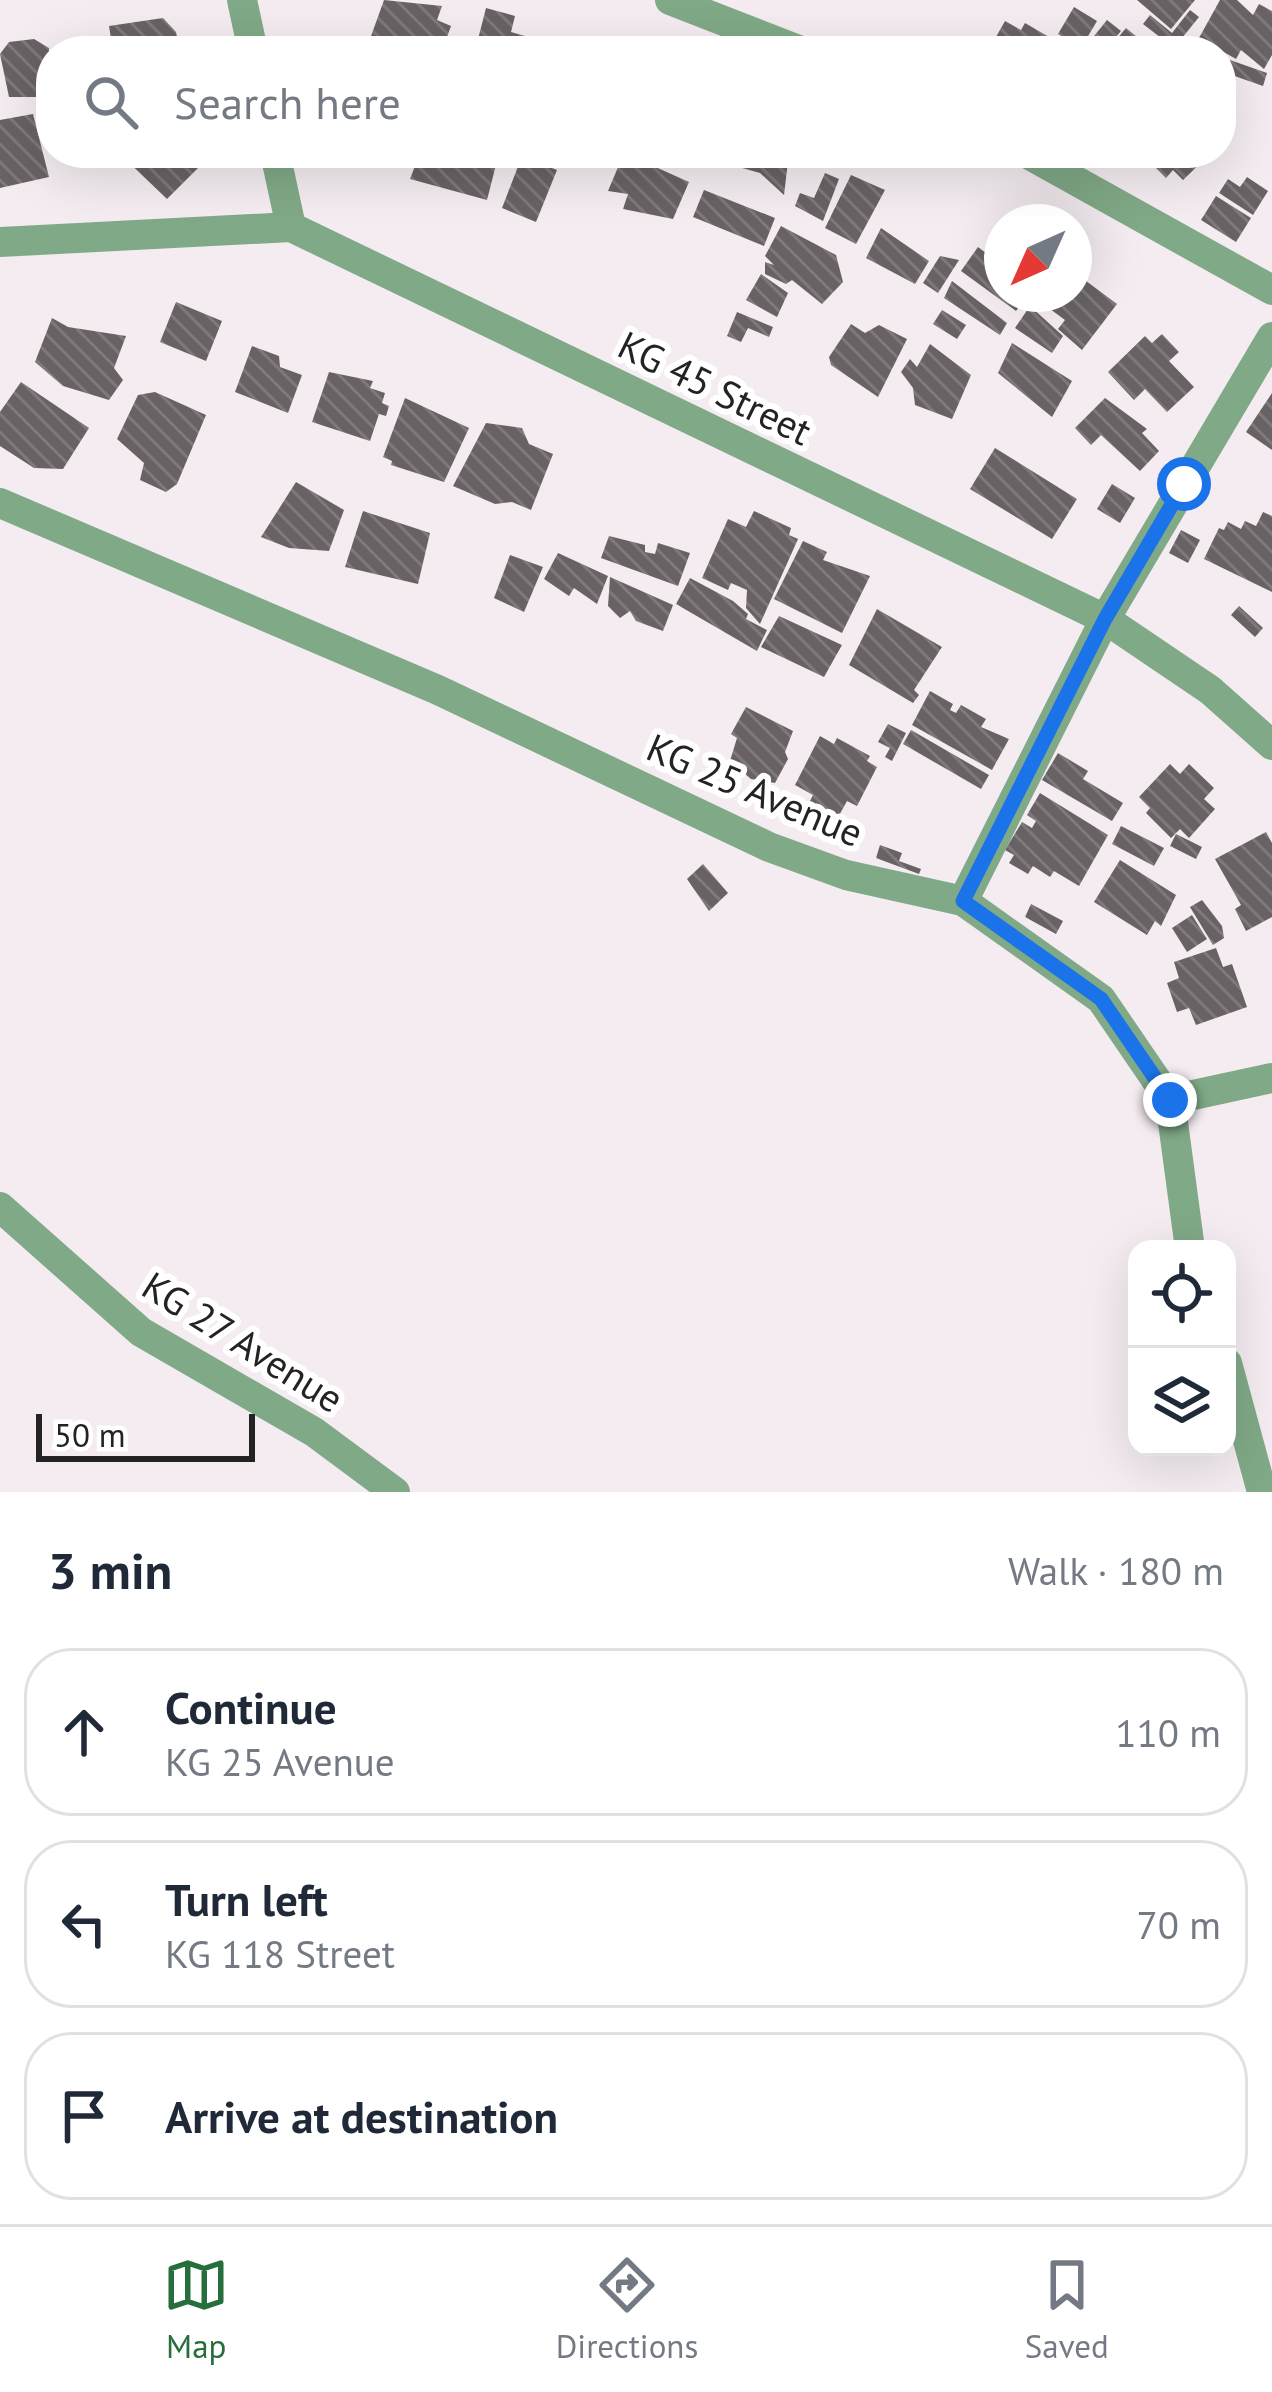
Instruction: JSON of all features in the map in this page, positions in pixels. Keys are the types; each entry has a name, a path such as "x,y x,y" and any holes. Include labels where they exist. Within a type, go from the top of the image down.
{"street":[{"path":"242,0 250,36"},
{"path":"670,0 762,36"},
{"path":"0,242 291,227 278,168"},
{"path":"1054,168 1271,287"},
{"name":"KG 45 Street","path":"291,227 1105,619 1210,690 1272,745"},
{"path":"1189,1240 1170,1100 1101,999 963,901 1105,619 1272,337"},
{"name":"KG 25 Avenue","path":"0,503 438,690 770,847 846,875 963,901"},
{"path":"1170,1100 1272,1078"},
{"name":"KG 27 Avenue","path":"0,1207 141,1331 330,1443 394,1492"},
{"path":"1236,1396 1262,1492"}],"building":[{"path":"384,0 442,6 437,20 451,26 447,36 371,36"},
{"path":"1137,0 1195,0 1171,29"},
{"path":"1220,0 1237,0 1253,15 1259,4 1272,11 1272,55 1264,69 1241,50 1236,59 1236,36 1200,36"},
{"path":"1074,7 1097,21 1088,36 1058,34"},
{"path":"486,8 515,16 511,32 525,36 479,36"},
{"path":"1190,10 1199,17 1184,36 1158,36 1143,24 1150,15 1172,33"},
{"path":"163,18 177,36 111,36 109,26"},
{"path":"1107,20 1121,31 1117,36 1094,36"},
{"path":"1005,21 1021,30 1025,23 1047,36 996,36"},
{"path":"36,40 36,97 9,97 0,54 9,42"},
{"path":"1236,62 1267,73 1263,86 1236,77"},
{"path":"33,114 36,168 47,168 49,177 0,188 0,120"},
{"path":"135,168 198,168 167,199"},
{"path":"414,168 495,168 487,200 410,179"},
{"path":"517,168 557,170 536,222 502,208"},
{"path":"618,168 658,168 689,182 673,219 623,209 628,194 608,191"},
{"path":"742,168 787,168 784,195 760,173"},
{"path":"1156,168 1195,168 1183,180 1173,170 1166,178"},
{"path":"825,173 839,179 823,221 795,206 800,193 814,198"},
{"path":"851,175 885,190 856,244 825,228"},
{"path":"1247,177 1268,191 1253,215 1219,193 1228,179 1240,187"},
{"path":"704,190 775,218 764,246 693,217"},
{"path":"1216,196 1251,218 1236,242 1201,220"},
{"path":"781,226 836,255 843,282 822,304 792,280 786,284 765,274 765,262 774,265 765,256"},
{"path":"881,228 929,261 915,284 866,258"},
{"path":"978,247 984,252 984,288 961,271"},
{"path":"940,256 959,260 938,293 923,283"},
{"path":"761,274 788,293 777,317 746,300"},
{"path":"952,281 984,305 984,312 993,312 1007,323 1000,335 944,298"},
{"path":"1092,285 1117,304 1082,350 1058,329 1065,320 1054,312 1092,312"},
{"path":"176,302 222,321 206,361 160,342"},
{"path":"942,310 966,325 957,339 933,324"},
{"path":"737,312 773,327 769,337 748,328 741,342 727,336"},
{"path":"1026,312 1037,312 1063,336 1052,353 1015,328"},
{"path":"52,318 68,327 126,336 114,368 123,380 109,400 63,386 35,362"},
{"path":"851,324 865,333 879,325 907,339 878,397 831,365 829,357"},
{"path":"1162,334 1179,352 1169,361 1194,387 1167,412 1145,389 1134,400 1108,372 1145,336 1152,343"},
{"path":"1012,343 1072,381 1052,417 998,373"},
{"path":"930,344 971,375 952,419 915,405 913,388 901,372 910,359 917,367"},
{"path":"252,346 279,356 280,367 302,375 288,413 235,392"},
{"path":"329,372 373,381 370,388 385,393 386,416 379,414 370,441 312,422"},
{"path":"21,382 89,428 63,469 34,468 0,446 0,412"},
{"path":"155,392 206,415 177,484 166,492 140,480 144,463 117,439 138,395"},
{"path":"1272,393 1272,450 1246,432"},
{"path":"405,398 469,428 444,482 391,465 383,457"},
{"path":"1105,398 1147,429 1142,433 1159,451 1140,471 1101,435 1091,445 1075,428"},
{"path":"486,423 522,428 529,444 553,454 531,510 512,502 495,504 453,486"},
{"path":"995,448 1077,499 1052,539 970,489"},
{"path":"296,482 344,510 329,551 289,548 261,537"},
{"path":"1112,484 1135,498 1120,523 1097,509"},
{"path":"363,511 430,533 418,584 345,567"},
{"path":"754,511 791,528 789,535 798,539 760,624 746,608 747,590 731,583 728,590 702,578 728,519 746,527"},
{"path":"1263,512 1272,516 1272,592 1204,559 1219,528 1224,530 1228,522 1241,529 1245,521 1256,526"},
{"path":"1181,530 1200,540 1188,563 1169,553"},
{"path":"609,536 645,545 645,552 655,554 658,543 690,553 678,586 601,558"},
{"path":"803,541 827,552 823,560 870,576 842,633 774,599"},
{"path":"558,553 608,576 597,604 574,588 569,596 544,579"},
{"path":"510,555 543,567 524,612 494,598"},
{"path":"610,577 673,605 663,631 636,621 630,611 620,618 608,606"},
{"path":"690,578 733,601 748,614 746,619 767,630 757,651 676,604"},
{"path":"1239,606 1263,628 1255,637 1231,615"},
{"path":"877,609 942,647 914,690 919,695 913,703 849,665"},
{"path":"779,616 842,645 824,677 761,647"},
{"path":"930,691 953,704 950,710 956,713 961,705 986,719 981,727 1009,739 992,770 912,725"},
{"path":"746,707 793,731 785,752 788,759 775,783 751,779 730,761 737,738 731,734"},
{"path":"888,724 906,733 892,761 885,757 890,748 878,742"},
{"path":"911,730 989,775 981,789 903,744"},
{"path":"820,736 834,744 837,738 870,756 867,761 877,767 857,806 847,801 831,830 803,815 813,795 795,785"},
{"path":"1058,753 1088,771 1083,779 1123,803 1112,821 1042,780"},
{"path":"1170,764 1180,774 1189,764 1214,788 1204,799 1215,809 1189,838 1180,829 1171,838 1146,813 1150,808 1139,797"},
{"path":"1040,793 1108,835 1079,886 1054,871 1050,877 1033,866 1028,874 1009,863 1014,855 1005,850 1022,822 1032,828 1036,821 1027,815"},
{"path":"1121,826 1164,848 1154,866 1112,844"},
{"path":"1266,832 1272,843 1272,917 1246,931 1235,909 1241,905 1215,859"},
{"path":"1176,834 1202,847 1196,859 1170,846"},
{"path":"880,845 902,853 899,861 921,869 919,874 876,858"},
{"path":"1120,860 1176,895 1161,926 1155,921 1147,935 1094,902"},
{"path":"703,864 728,893 709,911 687,879"},
{"path":"1202,900 1222,926 1224,938 1213,945 1190,907"},
{"path":"1031,904 1063,921 1056,934 1025,917"},
{"path":"1192,915 1207,939 1187,952 1172,928"},
{"path":"1216,948 1223,967 1232,964 1247,1007 1196,1025 1189,1008 1177,1012 1167,983 1179,978 1174,962"}],"route":[{"path":"1170,1100 1101,999 963,901 1105,619 1184,484"}]}
